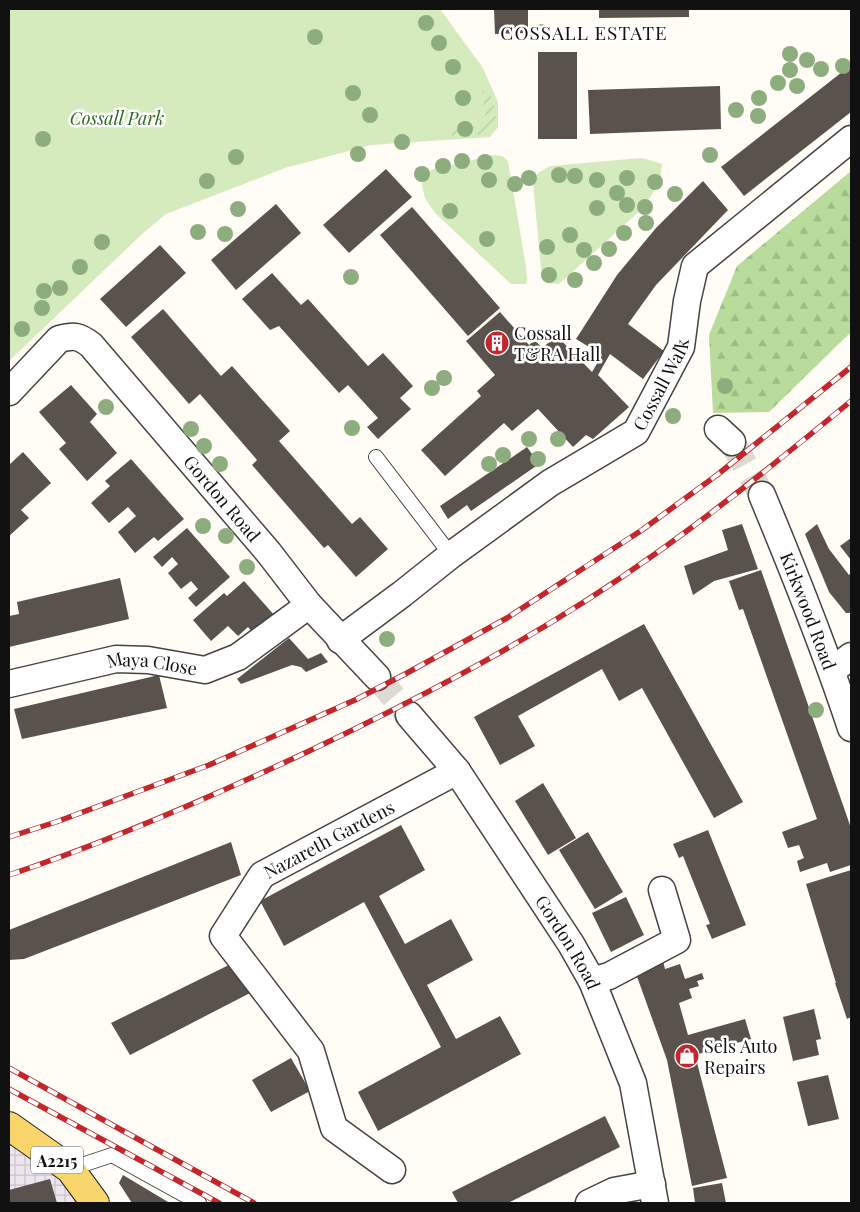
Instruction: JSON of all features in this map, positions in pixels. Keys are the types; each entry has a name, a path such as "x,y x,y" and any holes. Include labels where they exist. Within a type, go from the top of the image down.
{"main road":[{"name":"A2215","path":"9,1126 70,1169 95,1203"}],"street":[{"name":"Cossall Walk","path":"340,640 550,483 636,432 681,348 688,301 696,266 719,245 851,139"},
{"name":"Gordon Road","path":"9,392 60,339 70,336 80,337 91,345 269,553 309,605 377,677"},
{"name":"Kirkwood Road","path":"762,495 789,560 842,664 851,728"},
{"name":"Maya Close","path":"9,684 116,659 148,660 205,670 238,657 309,605"},
{"name":"Gordon Road","path":"409,715 457,771 571,944 592,981 633,1083 654,1194"},
{"name":"Nazareth Gardens","path":"392,1170 334,1128 311,1051 222,936 262,876 457,771"},
{"path":"592,981 609,976 677,940 662,890"},
{"path":"589,1203 614,1191 654,1194"}],"lane":[{"path":"376,457 452,555"},
{"path":"70,1169 112,1155 199,1203"}],"shaded area":[{"path":"9,1126 85,1203 9,1203"}],"green space":[{"name":"Cossall Park","path":"9,9 440,9 483,68 498,102 498,127 490,137 371,145 285,168 166,214 142,234 9,361"},
{"path":"490,90 496,118 494,129 484,134 452,137 452,127 480,126 486,123 482,92"},
{"path":"493,155 502,156 508,161 526,267 526,284 511,284 435,213 425,198 422,186 423,177 431,170"},
{"path":"642,158 662,164 660,182 643,208 559,284 547,283 542,279 533,183 538,173 550,166"},
{"path":"851,171 851,332 769,412 713,413 709,335 737,266"}],"building":[{"path":"494,9 528,9 528,33 495,34"},
{"path":"599,9 689,9 689,17 599,18"},
{"path":"538,52 577,52 577,139 538,139"},
{"path":"851,65 851,112 744,196 721,167"},
{"path":"720,86 721,129 590,134 588,90"},
{"path":"386,169 412,197 349,253 323,225"},
{"path":"703,181 728,210 656,285 628,324 664,351 643,379 610,354 598,375 629,407 593,439 586,435 573,447 538,409 512,431 504,423 445,476 421,450 481,396 477,391 495,375 466,341 500,312 529,345 535,340 542,348 557,336 592,372 602,355 576,339 617,275 656,228"},
{"path":"276,204 301,233 236,290 211,260"},
{"path":"412,207 500,308 468,336 380,235"},
{"path":"160,245 186,273 126,327 100,299"},
{"path":"272,273 301,305 308,299 368,366 383,353 413,386 400,398 411,409 378,439 367,427 378,418 348,385 339,393 279,326 270,330 242,299"},
{"path":"163,309 221,376 232,366 290,431 279,441 352,524 360,517 388,549 356,577 328,545 324,548 252,465 257,460 200,394 189,404 131,337"},
{"path":"71,385 97,414 90,422 117,453 87,481 59,449 66,443 39,412"},
{"path":"527,447 539,464 471,511 467,505 448,519 440,506"},
{"path":"23,452 51,483 21,510 29,518 9,536 9,465"},
{"path":"131,459 184,519 158,541 154,537 135,553 118,532 136,516 128,507 109,523 91,503 110,486 105,481"},
{"path":"742,524 758,569 714,581 693,595 684,566 728,550 722,530"},
{"path":"817,524 829,549 849,575 851,573 851,613 846,613 829,592 805,534"},
{"path":"187,528 230,577 196,607 188,598 198,589 191,581 181,589 168,573 178,564 172,557 162,567 153,557"},
{"path":"851,538 851,560 840,546"},
{"path":"761,570 851,828 851,865 830,872 827,863 800,872 797,861 804,858 799,845 788,848 782,832 817,819 743,609 739,610 729,581"},
{"path":"120,578 129,619 9,647 9,616 19,614 17,602"},
{"path":"244,581 275,616 254,634 248,627 238,636 228,626 211,641 193,620 224,593 227,596"},
{"path":"644,624 743,802 714,818 642,688 619,701 602,669 518,716 535,746 500,765 474,717"},
{"path":"289,638 308,659 321,653 328,662 306,672 301,667 292,665 241,684 237,679"},
{"path":"159,675 167,708 22,739 14,709"},
{"path":"543,783 576,838 548,855 515,801"},
{"path":"401,825 425,870 379,896 405,944 451,919 473,960 427,985 456,1039 500,1016 521,1054 378,1131 358,1092 441,1047 364,902 284,946 260,901"},
{"path":"708,830 746,925 712,939 706,925 710,924 683,856 679,858 673,844"},
{"path":"588,832 623,892 595,909 559,850"},
{"path":"231,842 241,875 24,959 9,960 9,930"},
{"path":"851,870 851,1017 847,1019 806,884"},
{"path":"626,897 644,935 611,952 592,913"},
{"path":"663,961 665,969 680,964 685,979 702,973 704,979 697,981 699,986 689,989 692,998 679,1003 688,1035 745,1019 751,1039 695,1055 727,1178 692,1186 667,1060 635,971"},
{"path":"235,962 252,992 130,1055 111,1023"},
{"path":"814,1009 821,1039 816,1040 819,1055 793,1061 783,1017"},
{"path":"291,1058 310,1091 271,1112 252,1080"},
{"path":"828,1075 839,1119 808,1126 797,1082"},
{"path":"605,1116 620,1147 508,1203 458,1203 452,1192"},
{"path":"123,1175 169,1203 132,1203 119,1183"},
{"path":"50,1179 57,1203 9,1203 9,1190"},
{"path":"722,1183 726,1203 695,1203 693,1188"}],"tunnel":[{"path":"732,442 762,495"},
{"path":"377,677 409,715"}],"railway":[{"path":"9,837 56,822 209,765 355,700 507,618 642,530 717,475 851,367"},
{"path":"9,875 85,848 233,786 397,708 485,661 572,610 655,554 754,479 851,401"},
{"path":"9,1068 254,1203"},
{"path":"9,1089 219,1203"}],"place":[{"name":"Cossall T&RA Hall","path":"497,343"},
{"name":"Sels Auto Repairs","path":"687,1056"}],"district":[{"name":"COSSALL ESTATE","path":"584,32"}]}
